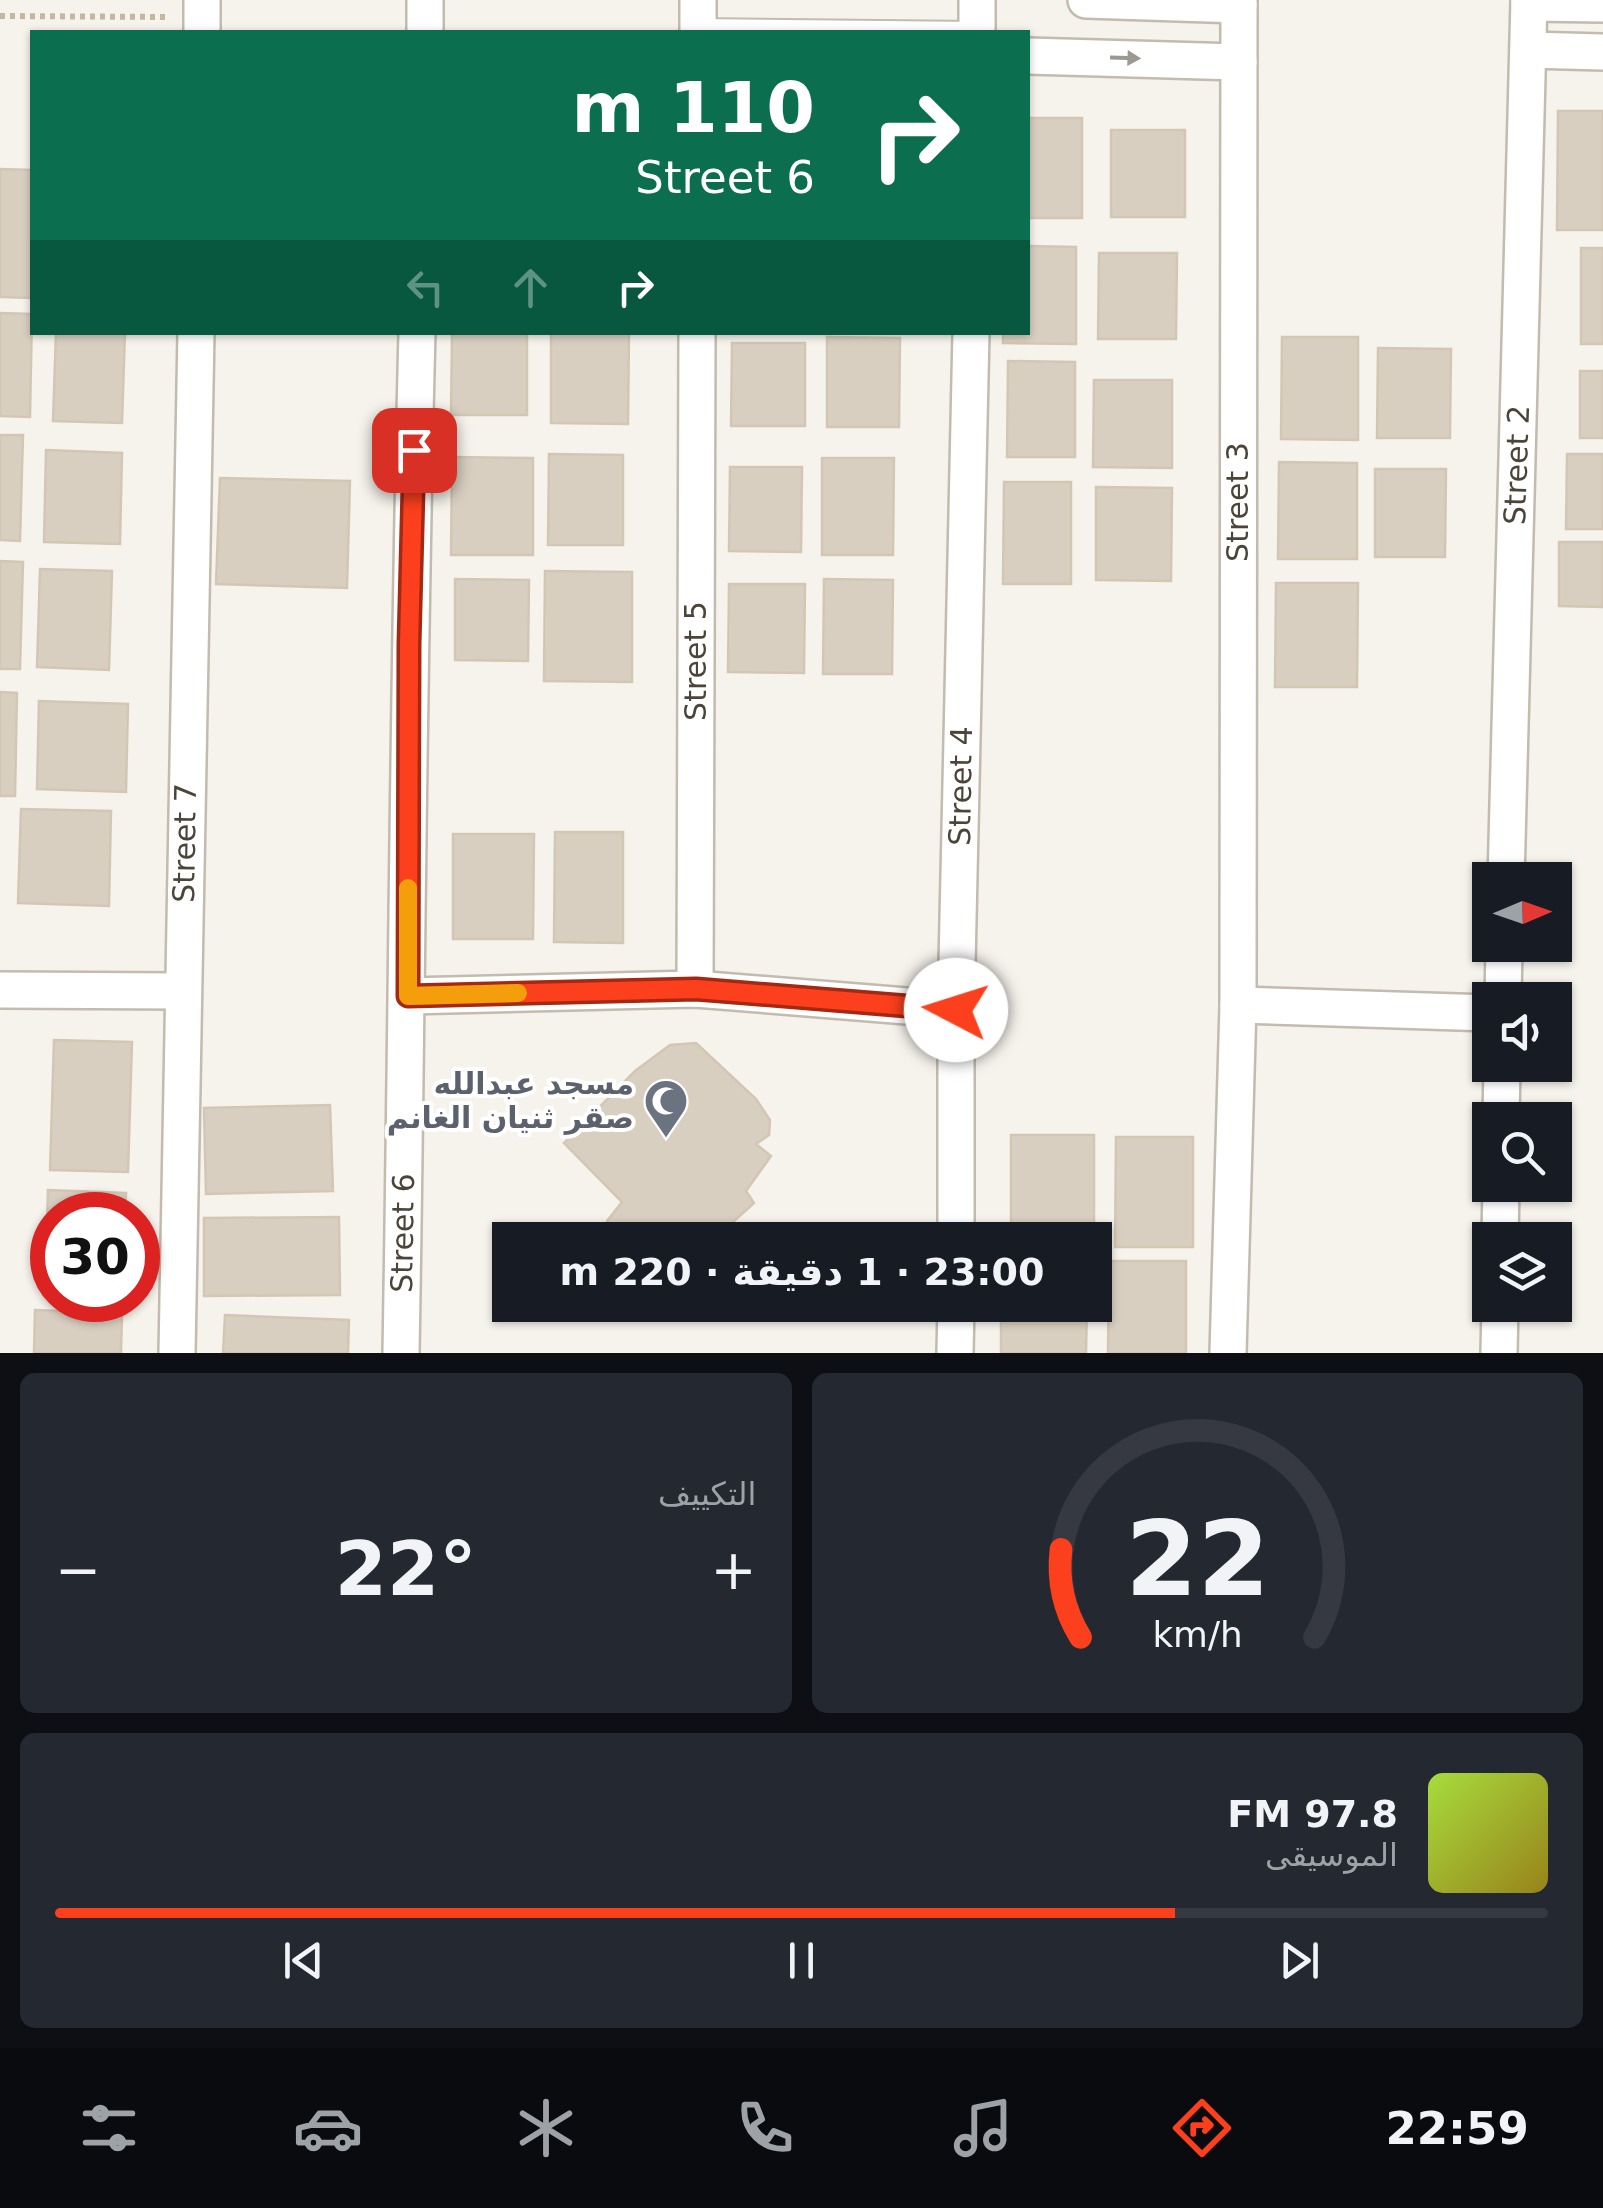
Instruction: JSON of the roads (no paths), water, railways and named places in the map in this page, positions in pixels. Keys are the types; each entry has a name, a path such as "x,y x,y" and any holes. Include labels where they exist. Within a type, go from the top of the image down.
{"street":[{"path":"425,0 425,30"},
{"path":"1086,0 1239,2"},
{"name":"Street 2","path":"1506,862 1529,1 1603,4"},
{"name":"Street 3","path":"1228,1353 1238,1004 1239,2"},
{"path":"1528,50 1603,52"},
{"path":"1030,56 1239,62"},
{"name":"Street 7","path":"177,1353 196,335"},
{"name":"Street 6","path":"401,1353 409,644 417,335"},
{"name":"Street 5","path":"696,989 697,335"},
{"name":"Street 4","path":"956,1222 956,1010 971,335"},
{"path":"408,996 696,989 956,1010"},
{"path":"0,990 182,991"},
{"path":"1238,1004 1472,1013"},
{"path":"955,1353 956,1322"},
{"path":"1499,1353 1500,1322"}],"lane":[{"path":"698,20 977,21"}],"place":[{"name":"مسجد عبدالله صقر ثنيان الغانم","path":"666,1139"}]}
